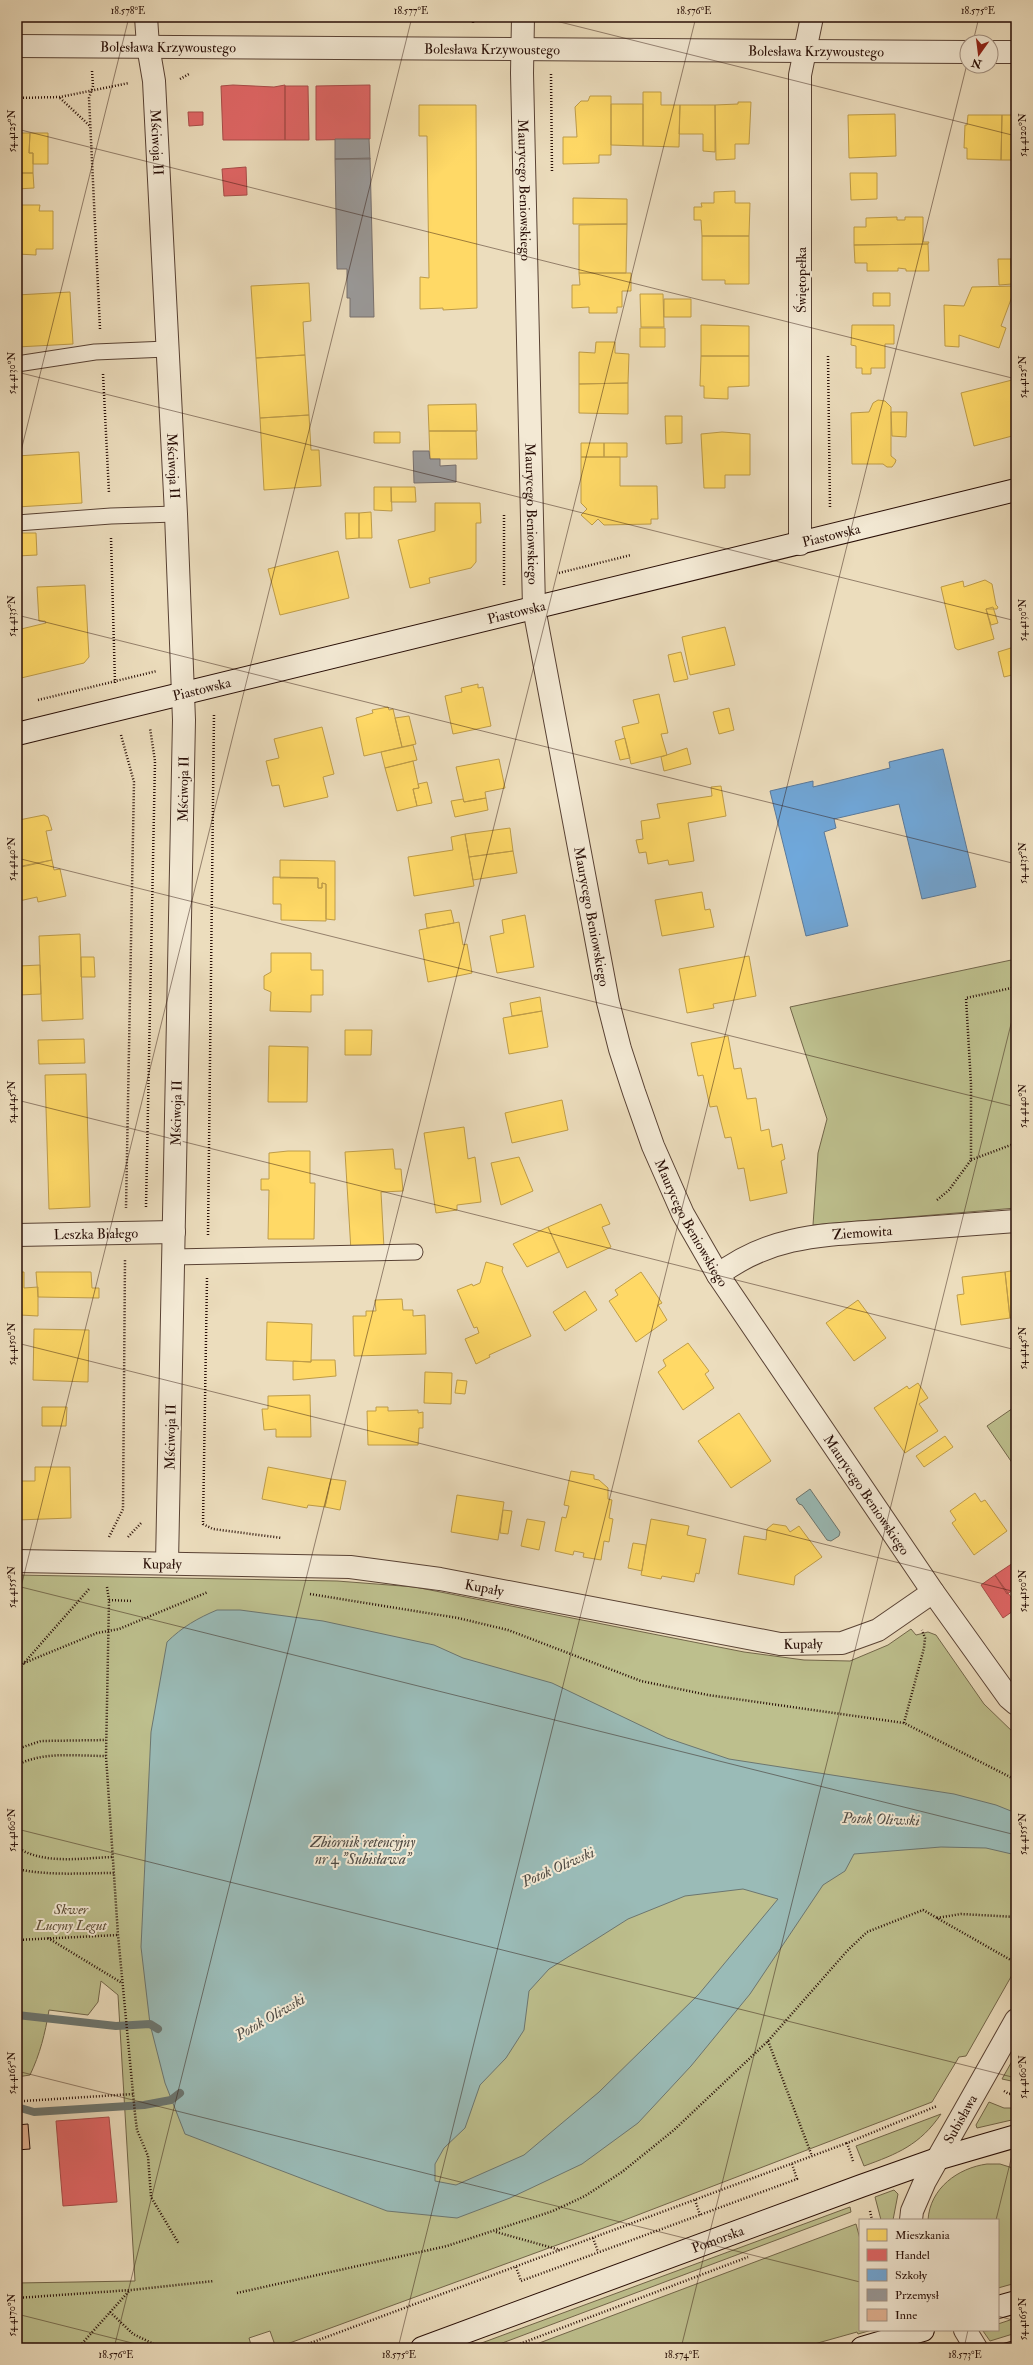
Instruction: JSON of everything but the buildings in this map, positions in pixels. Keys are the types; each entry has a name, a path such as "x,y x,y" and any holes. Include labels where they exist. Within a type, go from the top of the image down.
{"street":[{"name":"Mściwoja II","path":"146,17 148,46 154,81 176,514 184,754 168,1563"},
{"name":"Maurycego Beniowskiego","path":"523,17 534,608 607,994 620,1049 653,1146 682,1214 718,1275 933,1592 1009,1698 1016,1704"},
{"name":"Świętopełka","path":"800,544 800,75 812,17"},
{"name":"Bolesława Krzywoustego","path":"17,46 959,52"},
{"path":"999,52 1016,52"},
{"name":"Piastowska","path":"17,734 800,544 1016,490"},
{"name":"Ziemowita","path":"718,1275 734,1262 757,1251 794,1238 1016,1221"},
{"name":"Leszka Białego","path":"17,1235 174,1232"},
{"name":"Kupały","path":"17,1561 106,1571 168,1563 350,1567 440,1579 780,1644 842,1643 878,1630 933,1592"},
{"name":"Subisława","path":"911,2219 912,2211 937,2159 1016,2020"},
{"name":"Pomorska","path":"422,2348 937,2159 1016,2136"},
{"path":"999,2308 1016,2302"},
{"path":"862,2348 920,2331"},
{"path":"966,2331 976,2348"}],"lane":[{"path":"17,364 101,352 167,349"},
{"path":"17,523 111,516 176,514"},
{"path":"173,1257 415,1252"}],"path":[{"path":"924,17 1016,19"},
{"path":"17,98 60,97 137,82"},
{"path":"93,86 89,98 101,352 111,516 115,680 114,699 116,710"},
{"path":"60,97 91,126"},
{"path":"32,702 115,680"},
{"path":"203,1524 208,1257 214,713"},
{"path":"150,728 155,762 123,1509 106,1543 106,1571 109,1600 106,1756 118,1935 137,2130 148,2156 151,2197 179,2244"},
{"path":"121,734 134,782 136,1232"},
{"path":"971,1160 971,1084 966,998 1016,987"},
{"path":"931,1205 949,1190 971,1160 1016,1144"},
{"path":"106,1571 142,1522 142,1514"},
{"path":"17,1672 92,1585"},
{"path":"24,1663 97,1633 119,1629 203,1593 211,1591"},
{"path":"303,1593 458,1618 508,1630 615,1672 648,1683 708,1695 904,1722 1016,1780"},
{"path":"109,1600 133,1601"},
{"path":"904,1722 924,1648 925,1638 920,1626"},
{"path":"17,1749 41,1741 106,1740"},
{"path":"17,1765 29,1759 43,1755 106,1756"},
{"path":"17,1847 24,1852 44,1857 113,1857"},
{"path":"17,1869 30,1872 77,1874 114,1873"},
{"path":"238,2293 447,2246 495,2232 553,2212 585,2196 622,2172 674,2130 768,2041 847,1951 868,1932 923,1910 1016,1963"},
{"path":"936,1918 961,1914 1016,1917"},
{"path":"17,1940 118,1935"},
{"path":"47,1938 122,1983"},
{"path":"768,2041 812,2156"},
{"path":"24,2101 133,2094"},
{"path":"297,2348 792,2164 935,2107 940,2102"},
{"path":"846,2143 854,2164"},
{"path":"516,2267 521,2281 797,2179 792,2164"},
{"path":"695,2200 700,2215"},
{"path":"862,2214 870,2211 872,2219"},
{"path":"495,2232 560,2250"},
{"path":"593,2238 598,2252"},
{"path":"509,2348 752,2256"},
{"path":"17,2298 131,2290 214,2281"},
{"path":"78,2348 131,2290"},
{"path":"110,2312 133,2334 162,2348"}],"green space":[{"path":"1016,959 1016,1208 813,1225 818,1153 827,1119 790,1007"},
{"path":"1016,1406 1016,1484 1012,1478 1015,1467 987,1426"},
{"name":"Skwer Lucyny Legut","path":"17,1575 337,1581 415,1587 744,1652 804,1660 850,1661 888,1645 911,1629 916,1635 928,1632 936,1635 984,1704 1016,1735 1016,1968 966,2056 959,2057 932,2102 609,2226 276,2348 270,2331 249,2338 252,2348 17,2348 17,2283 135,2281 118,1995 101,1981 98,2002 88,2015 49,2010 42,2044 30,2075 17,2077"},
{"path":"1016,2054 1016,2082 1002,2079"},
{"path":"989,2102 1004,2108 1016,2108 1016,2119 977,2128 976,2125"},
{"path":"941,2114 925,2134 916,2141 887,2157 864,2166 856,2146"},
{"path":"1000,2164 1016,2169 1016,2283 999,2288 999,2219 928,2219 934,2198 940,2189 956,2175 976,2166"},
{"path":"894,2190 898,2194 893,2219 881,2219 875,2197"},
{"path":"850,2207 851,2212 489,2348 468,2348"},
{"path":"856,2224 859,2235 859,2331 868,2331 858,2334 857,2332 800,2348 526,2348"},
{"path":"1016,2318 1016,2333 990,2341 983,2331 999,2331 999,2324"}],"water":[{"path":"810,1489 840,1532 839,1536 831,1541 827,1540 796,1499"},
{"name":"Zbiornik retencyjny nr 4 \"Subisława\"","path":"217,1610 240,1610 323,1621 434,1645 463,1658 552,1683 667,1738 729,1759 954,1794 996,1805 1016,1813 1016,1855 986,1848 941,1847 854,1854 845,1871 823,1885 750,1994 691,2066 638,2123 582,2164 510,2198 457,2218 387,2211 185,2134 165,2083 150,2024 141,1947 151,1732 167,1642 184,1627","holes":["743,1889 778,1899 699,1994 599,2092 524,2155 456,2185 435,2181 435,2164 444,2148 465,2128 480,2085 506,2058 524,2030 529,1991 549,1969 628,1919 685,1896"]}],"waterway":[{"name":"Potok Oliwski","path":"17,2015 116,2026 150,2024 158,2029"},
{"name":"Potok Oliwski","path":"17,2107 34,2112 144,2105 171,2100 180,2093"}],"tram line":[{"path":"987,2348 1016,2340"}]}
